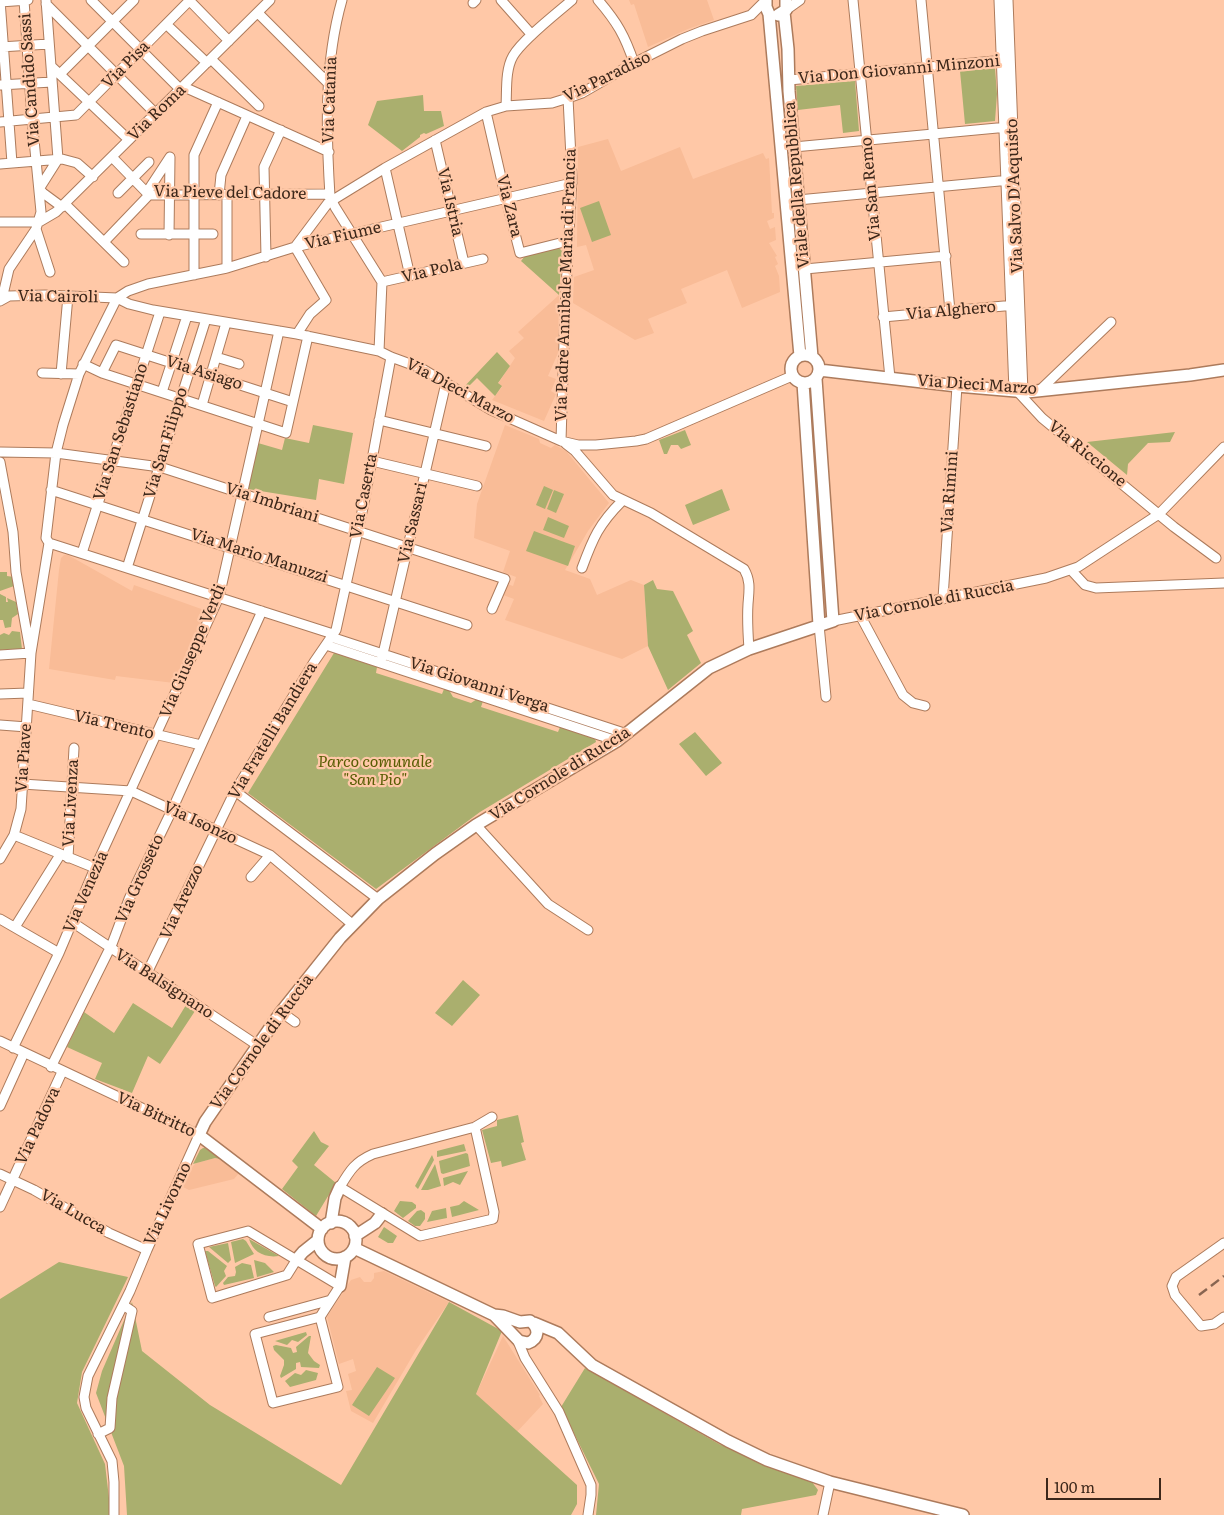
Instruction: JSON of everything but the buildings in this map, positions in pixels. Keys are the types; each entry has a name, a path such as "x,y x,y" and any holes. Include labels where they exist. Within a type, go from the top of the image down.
{"main road":[{"name":"Viale della Repubblica","path":"765,1 769,14 800,356"},
{"path":"769,14 778,15 786,7"},
{"name":"Viale della Repubblica","path":"786,7 788,80 812,357"},
{"path":"818,374 812,382 799,382 792,376 792,364 800,356 807,355 818,363 833,621"},
{"name":"Via Dieci Marzo","path":"818,374 890,378 1018,391 1039,391 1224,370"},
{"path":"803,383 819,626"},
{"name":"Via Cornole di Ruccia","path":"199,1135 205,1122 281,1012 352,924 378,899 441,849 476,825 617,741 709,668 749,649 833,621"},
{"name":"Via Bitritto","path":"199,1135 326,1226"},
{"path":"297,1259 318,1240 326,1226 340,1187"},
{"path":"355,1236 375,1223 382,1214"},
{"path":"326,1226 343,1222 352,1230 355,1236 354,1248 345,1257 340,1286"},
{"path":"318,1240 319,1247 327,1256 333,1259 345,1257"},
{"path":"354,1248 494,1315 516,1337 525,1343 547,1336 566,1340"},
{"path":"494,1315 504,1316 520,1322"},
{"path":"516,1337 514,1328 520,1322 527,1320 558,1333 592,1365 728,1441 767,1460 830,1482 963,1515"},
{"path":"532,1341 537,1333 534,1323"}],"street":[{"name":"Via Candido Sassi","path":"24,0 29,83 41,212 38,225"},
{"path":"12,163 5,121 0,1 28,0"},
{"path":"92,0 182,88 218,102 329,152"},
{"path":"60,74 134,0"},
{"path":"189,0 229,41"},
{"name":"Via Pisa","path":"5,121 76,115 189,0"},
{"name":"Via Roma","path":"38,225 64,205 93,177 270,0"},
{"name":"Via Catania","path":"331,198 329,84 334,30 342,0"},
{"path":"502,0 532,35"},
{"path":"506,106 509,68 512,57 532,35 572,0"},
{"path":"598,0 611,15 625,38 634,63"},
{"path":"786,7 800,0"},
{"name":"Via San Remo","path":"853,0 890,378"},
{"path":"923,0 926,68 950,311"},
{"name":"Via Salvo D'Acquisto","path":"999,0 1006,60"},
{"name":"Via Salvo D'Acquisto","path":"1008,0 1006,60 1018,391"},
{"name":"Via Paradiso","path":"331,198 486,112 506,106 552,103 582,93 634,63 702,31 751,15 765,1"},
{"path":"46,2 58,159 39,189 64,205 124,262"},
{"path":"46,2 156,114"},
{"path":"258,13 329,84"},
{"name":"Via Paradiso","path":"751,15 765,16 769,14"},
{"path":"166,24 259,106"},
{"path":"2,47 49,44"},
{"name":"Via Don Giovanni Minzoni","path":"788,80 1006,60"},
{"path":"51,66 130,140"},
{"path":"3,85 52,82"},
{"name":"Via Padre Annibale Maria di Francia","path":"561,441 565,308 572,182 568,98"},
{"path":"194,274 194,155 218,102"},
{"name":"Via Zara","path":"486,112 520,253 568,241"},
{"path":"226,268 222,175 247,116"},
{"path":"794,147 1008,127"},
{"path":"266,257 264,167 280,130"},
{"name":"Via Istria","path":"436,140 464,264"},
{"path":"104,242 148,193 170,157 169,234"},
{"name":"Via Pieve del Cadore","path":"112,158 148,193 170,195 326,194 331,198"},
{"path":"0,164 58,159 77,163 93,177"},
{"path":"118,193 149,162"},
{"path":"385,168 410,276"},
{"path":"798,200 1010,180"},
{"name":"Via Fiume","path":"117,298 128,291 148,284 226,268 296,247 572,182"},
{"path":"297,334 310,314 326,300 296,247 331,198 382,282 379,351"},
{"path":"0,222 38,225"},
{"path":"1,300 5,270 38,225"},
{"path":"38,225 50,272"},
{"path":"140,234 213,234"},
{"path":"805,269 946,256"},
{"name":"Via Pola","path":"382,282 483,259"},
{"name":"Via Cairoli","path":"1,300 17,296 117,298"},
{"path":"61,374 68,296"},
{"path":"31,653 49,543 46,538 56,453 78,374 117,298"},
{"name":"Via Dieci Marzo","path":"117,298 129,304 160,312 297,334 379,351 421,368 491,410 561,441 578,445 636,442 792,376"},
{"name":"Via Alghero","path":"883,317 1015,305"},
{"name":"Via San Sebastiano","path":"82,553 160,312"},
{"path":"162,392 187,316"},
{"name":"Via San Filippo","path":"127,568 206,319"},
{"path":"1039,391 1111,322"},
{"path":"202,405 226,323"},
{"name":"Via Giuseppe Verdi","path":"157,735 219,597 279,331"},
{"path":"83,364 102,373 286,432 308,336"},
{"name":"Via Asiago","path":"102,373 116,345 293,402"},
{"path":"216,357 239,364"},
{"name":"Via Caserta","path":"332,635 336,630 358,531 391,357"},
{"path":"42,372 78,374"},
{"name":"Via Sassari","path":"380,663 446,383"},
{"name":"Via Rimini","path":"943,598 957,386"},
{"name":"Via Riccione","path":"1018,391 1042,418 1174,527 1216,558"},
{"path":"379,420 486,446"},
{"path":"561,441 576,451 613,495 622,501 652,513 744,569 750,587 748,605 749,649"},
{"name":"Via Cornole di Ruccia","path":"833,621 1046,578 1071,570 1159,514 1224,447"},
{"name":"Via Imbriani","path":"0,452 56,453 160,467 506,579 492,609"},
{"path":"372,461 477,486"},
{"path":"0,462 4,502 14,532 15,567 21,610 31,653"},
{"name":"Via Mario Manuzzi","path":"52,490 346,584 466,625"},
{"path":"582,568 594,536 609,514 622,501"},
{"name":"Via Giovanni Verga","path":"49,543 262,611 627,734"},
{"path":"1071,570 1084,585 1096,588 1224,583"},
{"path":"21,610 24,614 30,616 39,611"},
{"name":"Via Grosseto","path":"52,1067 110,949 130,899 262,611"},
{"path":"860,615 903,695 913,703 925,706"},
{"path":"819,626 826,697"},
{"name":"Via Fratelli Bandiera","path":"216,830 235,791 332,635"},
{"name":"Via Giovanni Verga","path":"326,646 617,741"},
{"path":"0,655 31,653"},
{"name":"Via Piave","path":"0,859 14,835 21,808 31,653"},
{"path":"0,694 28,693"},
{"name":"Via Trento","path":"28,704 201,746"},
{"path":"0,725 27,727"},
{"name":"Via Venezia","path":"13,1048 59,953 95,868 157,735"},
{"name":"Via Livenza","path":"64,856 72,787 74,748"},
{"name":"Via Isonzo","path":"22,784 132,791 270,855 352,924"},
{"path":"235,791 378,899"},
{"path":"476,825 548,904 588,930"},
{"name":"Via Arezzo","path":"147,973 216,830"},
{"path":"14,835 95,868"},
{"path":"251,877 270,855"},
{"path":"15,927 64,856"},
{"path":"0,919 59,953"},
{"name":"Via Balsignano","path":"72,922 110,949 258,1045"},
{"path":"281,1012 295,1022"},
{"name":"Via Bitritto","path":"0,1041 62,1072 199,1135"},
{"path":"0,1106 24,1053"},
{"name":"Via Padova","path":"0,1207 62,1072"},
{"path":"475,1127 494,1212 492,1219 420,1236 340,1187 351,1169 360,1160 373,1154 475,1127 492,1117"},
{"name":"Via Livorno","path":"114,1515 112,1461 86,1408 84,1397 88,1376 123,1305 199,1135"},
{"name":"Via Lucca","path":"0,1174 34,1190 109,1233 147,1250"},
{"path":"297,1259 287,1275 212,1298 198,1244 248,1231 297,1259 340,1286 320,1317 255,1334 273,1404 338,1386 320,1317"},
{"path":"1224,1243 1176,1277 1172,1286 1175,1295 1201,1326 1214,1324 1224,1317"},
{"path":"269,1316 331,1300"},
{"path":"98,1434 110,1428 112,1398 132,1311 123,1305"},
{"path":"516,1337 525,1358 559,1412 590,1485 591,1495 588,1515"},
{"path":"529,1362 528,1353 532,1341"},
{"path":"823,1515 830,1482"}],"shaded area":[{"path":"629,0 707,0 714,20 688,29 648,47 634,4 631,5"},
{"path":"608,139 621,171 680,147 693,179 763,153 766,159 769,158 772,213 774,213 774,218 767,221 770,229 775,227 776,240 769,243 777,256 775,257 778,264 775,266 779,276 780,292 742,308 727,270 681,289 687,303 648,319 654,333 635,340 573,303 574,277 594,270 586,245 577,247 578,147"},
{"path":"559,295 558,353 548,376 556,379 551,391 556,394 544,421 492,400 502,387 498,384 515,358 509,351 524,338 518,332"},
{"path":"505,425 539,439 540,443 551,448 555,445 566,451 609,503 588,531 565,570 590,579 597,595 631,580 644,585 648,646 622,659 505,620 514,599 503,595 507,584 513,586 516,577 503,572 510,551 474,538 477,504"},
{"path":"64,555 68,555 132,591 134,585 207,611 174,683 116,676 115,680 49,669 59,570 61,558"},
{"path":"215,1158 220,1159 239,1173 234,1179 189,1190 183,1187 196,1163"},
{"path":"384,1271 449,1302 416,1350 373,1423 351,1411 346,1391 352,1390 348,1374 356,1371 353,1359 339,1364 327,1317 351,1280 360,1277 364,1282 371,1282 374,1278 374,1273"},
{"path":"503,1336 540,1395 543,1404 515,1434 476,1394"}],"green space":[{"path":"995,68 997,94 995,121 965,124 960,71"},
{"path":"855,81 859,131 843,133 840,105 798,110 796,86"},
{"path":"423,95 424,111 441,111 444,126 420,135 402,151 368,125 377,101"},
{"path":"599,201 611,235 592,242 580,208"},
{"path":"559,248 562,251 559,295 521,261 525,256"},
{"path":"497,352 510,366 498,383 502,386 495,396 477,378 466,389 463,388"},
{"path":"313,425 353,433 344,484 319,479 316,500 248,489 258,443 282,450 285,438 309,443"},
{"path":"685,430 691,445 681,449 678,445 671,445 667,454 664,454 659,440"},
{"path":"1175,432 1170,442 1148,443 1128,464 1127,475 1087,442"},
{"path":"544,486 553,490 545,509 536,505"},
{"path":"722,489 730,510 693,525 685,505"},
{"path":"554,490 564,494 556,513 547,509"},
{"path":"548,517 569,526 564,538 543,530"},
{"path":"534,531 575,546 568,566 526,551"},
{"path":"0,572 7,572 7,576 14,577 14,586 0,591"},
{"path":"653,580 657,589 673,591 693,631 687,635 701,663 668,690 648,646 644,585"},
{"path":"0,594 6,597 6,602 8,602 7,598 16,602 18,614 12,618 11,627 5,628 3,620 0,620"},
{"path":"12,631 20,632 22,649 0,650 0,635 4,633 9,635"},
{"name":"Parco comunale \"San Pio\"","path":"334,653 377,667 376,673 442,694 444,689 449,690 453,697 471,703 477,699 483,701 481,707 558,732 560,727 595,738 596,742 480,812 376,889 248,793"},
{"path":"695,732 722,763 706,776 679,744"},
{"path":"463,980 480,995 452,1026 435,1013"},
{"path":"133,1003 172,1028 186,1005 195,1011 160,1064 148,1056 132,1093 95,1079 102,1063 67,1047 84,1012 114,1033"},
{"path":"518,1115 524,1142 521,1143 526,1160 502,1167 501,1161 491,1163 482,1130 497,1126 497,1120"},
{"path":"314,1131 321,1142 329,1146 314,1165 336,1183 316,1216 282,1189 298,1167 292,1161"},
{"path":"464,1144 466,1151 437,1157 437,1151"},
{"path":"203,1148 220,1159 215,1158 193,1164"},
{"path":"468,1154 470,1166 441,1173 439,1161"},
{"path":"432,1155 434,1160 418,1189 415,1186"},
{"path":"435,1164 441,1186 421,1190"},
{"path":"468,1171 460,1185 453,1182 444,1186 443,1178"},
{"path":"400,1201 412,1202 416,1205 416,1208 403,1218 394,1211"},
{"path":"464,1201 479,1210 452,1217 450,1207 459,1205"},
{"path":"446,1208 447,1218 427,1222 432,1211"},
{"path":"421,1210 425,1213 425,1219 420,1226 415,1226 408,1221 417,1211"},
{"path":"384,1227 397,1236 393,1243 388,1243 378,1237"},
{"path":"243,1239 254,1254 235,1263 231,1242"},
{"path":"249,1239 279,1256 264,1255 256,1251"},
{"path":"228,1243 231,1260 228,1263 209,1247"},
{"path":"205,1251 208,1251 227,1266 224,1271 226,1276 216,1287 215,1286"},
{"path":"254,1260 265,1263 274,1272 257,1277"},
{"path":"59,1262 128,1277 82,1372 77,1403 105,1464 111,1515 0,1515 0,1299"},
{"path":"242,1263 251,1265 254,1278 224,1285 223,1283 228,1277 235,1276 235,1267"},
{"path":"132,1302 142,1351 210,1405 341,1485 449,1302 502,1331 476,1394 577,1485 577,1504 571,1515 127,1515 124,1466 96,1393 102,1371"},
{"path":"306,1332 307,1335 298,1342 292,1340 287,1345 275,1341"},
{"path":"311,1336 308,1353 320,1365 319,1368 301,1367 300,1362 296,1363 296,1369 281,1378 284,1360 274,1350 273,1346 291,1348 293,1353 297,1352 296,1347"},
{"path":"377,1367 395,1378 369,1416 352,1405"},
{"path":"585,1368 719,1444 812,1482 818,1490 816,1495 742,1509 741,1515 596,1515 599,1484 561,1407"},
{"path":"306,1370 318,1373 316,1380 290,1387 285,1381 295,1373 301,1375"}],"railway":[{"path":"1199,1295 1224,1276"}]}
